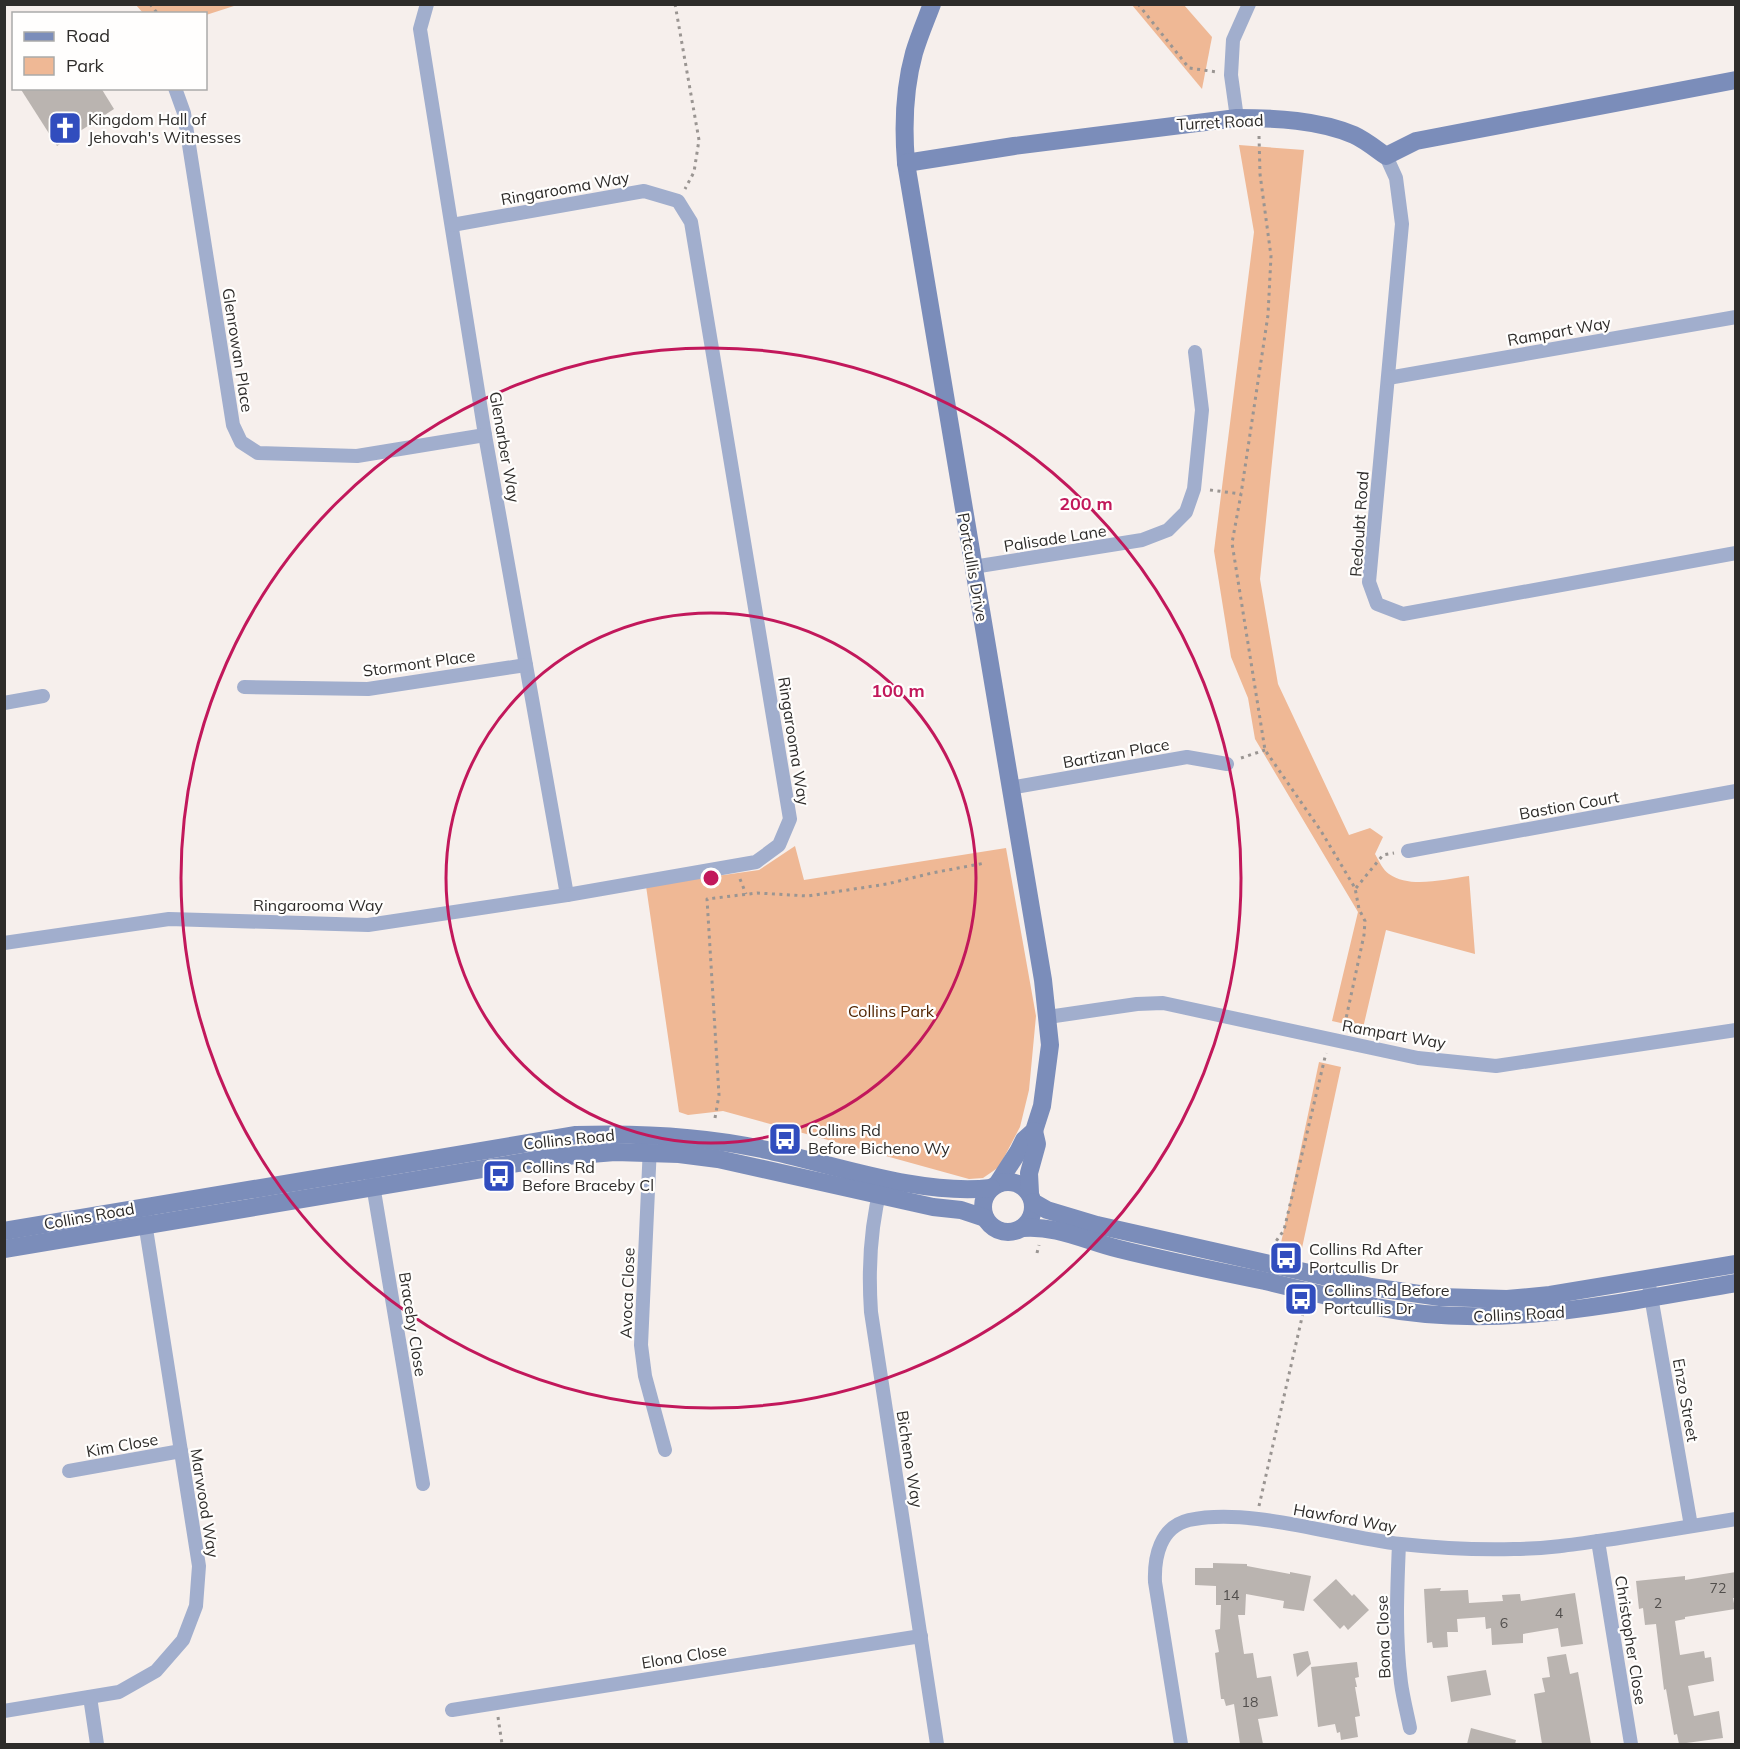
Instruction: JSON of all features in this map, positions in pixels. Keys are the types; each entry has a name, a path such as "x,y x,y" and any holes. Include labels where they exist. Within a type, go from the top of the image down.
{"main road":[{"name":"Portcullis Drive","path":"932,4 914,53 907,87 904,121 906,163 1048,1017 1050,1045 1049,1068 1042,1106 1034,1131 1024,1140 1010,1167 994,1186"},
{"path":"1386,156 1416,141 1736,80"},
{"name":"Turret Road","path":"906,163 1014,146 1237,118 1324,125 1355,135 1386,156"},
{"name":"Portcullis Drive","path":"1032,1197 1029,1173 1037,1144 1034,1131"},
{"name":"Collins Road","path":"4,1249 144,1216 370,1168 576,1135 650,1144 679,1154 881,1186 940,1189 994,1186 1008,1181 1016,1182 1047,1210 1097,1225 1404,1293 1468,1299 1507,1299 1736,1283"},
{"name":"Collins Road","path":"4,1231 374,1187 554,1157 615,1152 650,1144"},
{"name":"Collins Road","path":"881,1186 933,1207 962,1210 985,1218 992,1226 1003,1231 1010,1232 1034,1227 1057,1230 1119,1249 1377,1307 1412,1312 1481,1317 1521,1316 1591,1308 1649,1288 1736,1264"},
{"path":"985,1218 983,1208 985,1197 994,1186"},
{"path":"1022,1228 1033,1213 1032,1197"}],"street":[{"name":"Glenarber Way","path":"427,4 420,29 485,435 567,895"},
{"path":"1237,118 1231,75 1233,40 1249,4"},
{"name":"Glenrowan Place","path":"175,90 184,113 233,425 241,442 258,453 357,456 485,435"},
{"name":"Redoubt Road","path":"1386,156 1396,178 1402,224 1369,582 1377,604 1402,614 1736,553"},
{"name":"Ringarooma Way","path":"4,943 169,919 368,925 567,895 756,862 779,845 790,819 691,222 678,201 644,191 452,225"},
{"name":"Rampart Way","path":"1388,378 1736,317"},
{"name":"Palisade Lane","path":"973,567 1142,540 1168,530 1186,512 1194,489 1202,410 1195,352"},
{"name":"Stormont Place","path":"244,687 368,689 526,665"},
{"path":"4,703 44,696"},
{"name":"Bartizan Place","path":"1010,788 1187,757 1227,764"},
{"name":"Bastion Court","path":"1408,851 1736,791"},
{"name":"Rampart Way","path":"1048,1017 1137,1004 1163,1003 1418,1059 1496,1066 1736,1030"},
{"name":"Avoca Close","path":"650,1144 642,1345 645,1376 665,1450"},
{"name":"Braceby Close","path":"370,1168 423,1484"},
{"name":"Bicheno Way","path":"881,1186 870,1246 868,1281 871,1312 937,1744"},
{"name":"Marwood Way","path":"4,1711 119,1692 156,1671 183,1640 196,1606 199,1566 144,1216"},
{"name":"Enzo Street","path":"1649,1288 1691,1526"},
{"name":"Kim Close","path":"69,1471 181,1450"},
{"name":"Hawford Way","path":"1181,1744 1155,1582 1155,1562 1160,1545 1170,1530 1186,1521 1214,1517 1256,1520 1399,1544 1464,1549 1516,1549 1598,1541 1736,1519"},
{"name":"Christopher Close","path":"1598,1541 1631,1744"},
{"name":"Bona Close","path":"1399,1544 1399,1652 1401,1684 1410,1728"},
{"name":"Elona Close","path":"452,1710 921,1636"},
{"path":"90,1697 98,1744"}],"path":[{"path":"675,4 699,140 694,172 678,201"},
{"path":"1138,4 1189,68 1231,75"},
{"path":"1259,118 1260,174 1271,256 1268,315 1232,543 1265,750 1321,831 1355,888 1359,909 1365,921 1365,935 1343,1031"},
{"path":"1194,489 1241,494"},
{"path":"1227,764 1250,753 1265,750"},
{"path":"1355,888 1383,855 1408,851"},
{"path":"715,1118 719,1095 707,899 757,893 808,896 887,884 985,863"},
{"path":"1268,1254 1284,1230 1327,1051"},
{"path":"1256,1520 1303,1313"},
{"path":"498,1715 502,1744"}],"green space":[{"path":"136,5 237,5 207,15 207,12 142,12"},
{"path":"1132,5 1184,5 1212,37 1202,89"},
{"path":"1239,145 1304,150 1260,579 1278,684 1349,835 1370,828 1383,837 1375,854 1385,870 1397,879 1428,882 1469,876 1475,954 1386,930 1363,1028 1332,1021 1358,912 1255,739 1248,698 1231,657 1214,551 1254,232"},
{"name":"Collins Park","path":"795,846 804,880 1006,848 1036,1016 1029,1090 1020,1127 999,1167 983,1178 969,1179 723,1111 688,1115 679,1112 646,886 759,870"},
{"path":"1319,1062 1341,1067 1302,1248 1281,1243"}],"building":[{"name":"Kingdom Hall of Jehovah's Witnesses","path":"21,90 102,90 114,109 57,146"},
{"path":"1213,1563 1247,1564 1247,1566 1311,1576 1304,1611 1283,1608 1284,1601 1246,1594 1245,1615 1238,1615 1244,1654 1253,1653 1257,1678 1271,1676 1278,1716 1258,1719 1263,1744 1240,1744 1234,1704 1226,1706 1224,1699 1221,1699 1215,1653 1219,1652 1215,1630 1220,1629 1221,1605 1216,1605 1216,1586 1195,1585 1195,1568 1213,1568"},
{"path":"1736,1572 1736,1598 1733,1598 1735,1609 1685,1617 1685,1619 1675,1621 1680,1655 1704,1651 1705,1658 1711,1657 1714,1681 1688,1686 1694,1716 1719,1711 1723,1738 1679,1744 1677,1734 1674,1735 1666,1689 1664,1690 1656,1624 1645,1625 1643,1608 1639,1609 1636,1581 1685,1576 1685,1580"},
{"path":"1336,1579 1369,1610 1348,1630 1344,1625 1340,1629 1313,1600"},
{"path":"1441,1588 1440,1591 1468,1590 1469,1603 1503,1601 1502,1595 1520,1594 1521,1601 1575,1593 1583,1644 1561,1647 1558,1628 1523,1634 1523,1643 1492,1645 1491,1628 1486,1629 1485,1617 1457,1619 1458,1632 1447,1632 1448,1647 1433,1648 1432,1642 1427,1643 1424,1589"},
{"path":"1308,1651 1311,1664 1297,1677 1293,1654"},
{"path":"1566,1654 1570,1674 1578,1672 1591,1744 1542,1744 1534,1694 1545,1692 1542,1678 1550,1677 1547,1657"},
{"path":"1357,1662 1359,1677 1355,1678 1357,1687 1355,1687 1360,1716 1355,1717 1358,1737 1341,1740 1340,1732 1337,1733 1335,1724 1318,1727 1311,1667"},
{"path":"1486,1670 1491,1695 1451,1702 1447,1676"},
{"path":"1471,1728 1516,1740 1515,1744 1467,1744"}],"place":[{"name":"Kingdom Hall of Jehovah's Witnesses","path":"65,128"},
{"name":"Collins Rd Before Bicheno Wy","path":"785,1139"},
{"name":"Collins Rd Before Braceby Cl","path":"499,1176"},
{"name":"Collins Rd After Portcullis Dr","path":"1286,1258"},
{"name":"Collins Rd Before Portcullis Dr","path":"1301,1299"}]}
